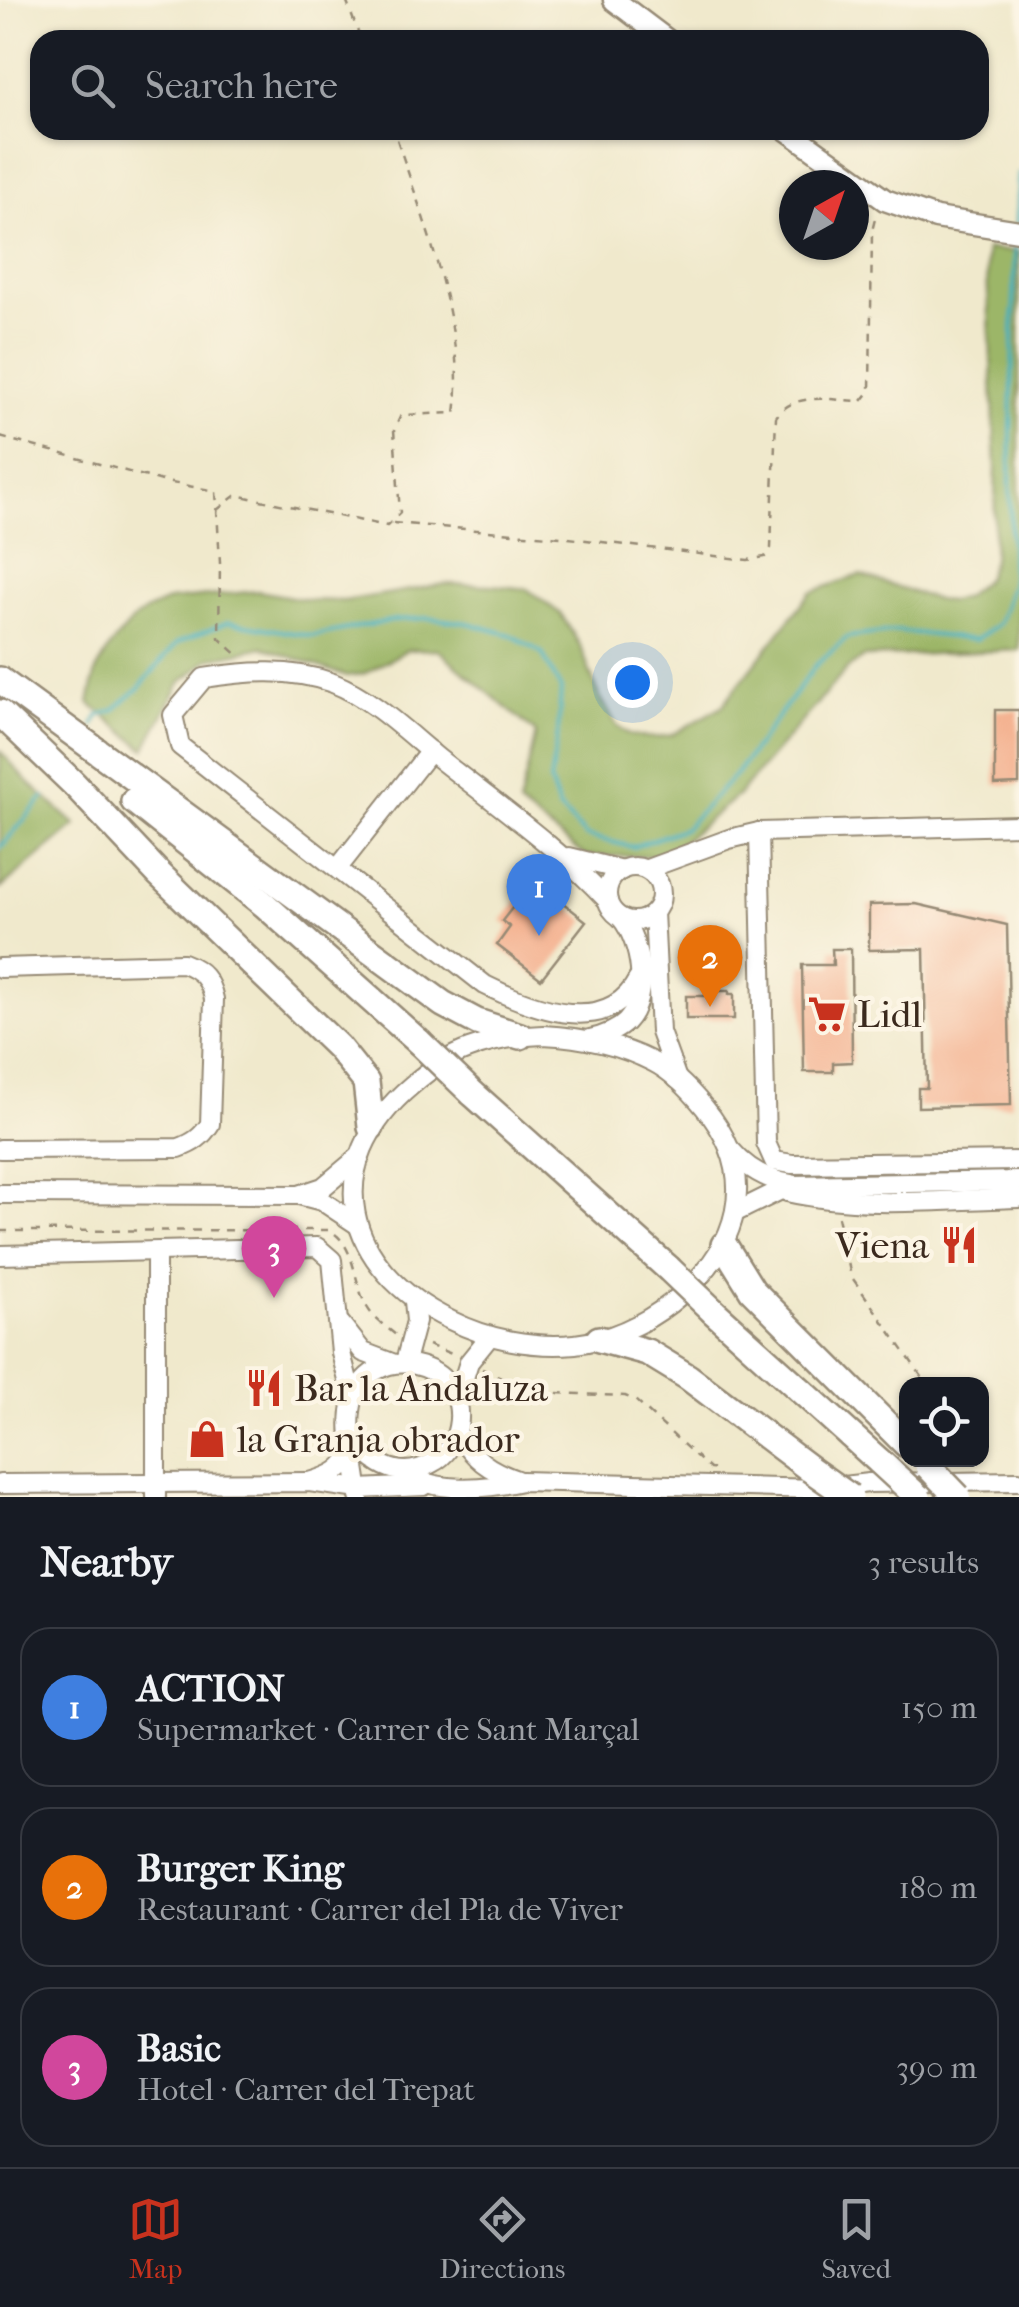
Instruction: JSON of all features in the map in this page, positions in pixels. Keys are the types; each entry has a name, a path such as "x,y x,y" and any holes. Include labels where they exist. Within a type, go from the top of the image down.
{"highway":[{"path":"0,680 443,1004 477,1022 520,1036"},
{"path":"0,695 266,904 918,1497"},
{"path":"0,713 74,784 158,874 338,1047 366,1082 371,1127"},
{"path":"724,1245 752,1290 899,1437"},
{"path":"599,1339 647,1352 688,1376 815,1485 850,1497"},
{"path":"930,1467 958,1497"}],"main road":[{"path":"614,0 654,30"},
{"path":"801,140 885,200 936,218 1019,230"}],"street":[{"path":"590,1040 622,1027 638,996 638,979 637,943 621,918 553,850 364,700 336,684 312,677 254,670 204,678 173,715 180,746 485,985 520,1002 554,1010 606,1011 631,992 638,979"},
{"path":"338,868 430,752"},
{"path":"608,901 610,880 626,867 647,869 729,838 759,832 1019,825"},
{"path":"759,832 766,1143 774,1160 792,1164 1019,1161"},
{"path":"553,850 574,860 622,870"},
{"path":"621,918 642,920 654,912 668,878 701,850"},
{"path":"647,869 656,876 661,890"},
{"path":"654,912 660,1032 677,1079"},
{"path":"0,968 183,964 210,982 214,999 212,1109 210,1124 203,1135 178,1148 0,1149"},
{"path":"520,1036 590,1040 639,1056 677,1079 717,1124 730,1150 737,1183 736,1212 724,1245 676,1299 645,1320 599,1339 556,1345 490,1336 414,1300 379,1267 358,1225 354,1192 360,1156 371,1127 400,1095 467,1049 520,1036"},
{"path":"730,1150 760,1175 817,1199 1019,1198"},
{"path":"299,1195 324,1187 360,1156"},
{"path":"760,1175 861,1172 895,1163"},
{"path":"736,1212 786,1187 1019,1181"},
{"path":"0,1194 299,1195 322,1201 358,1225"},
{"path":"0,1206 106,1196"},
{"path":"0,1255 317,1247 332,1260 341,1352 353,1400 353,1438 345,1466 309,1482"},
{"path":"156,1252 156,1490"},
{"path":"353,1400 368,1376 398,1363 416,1321 414,1300"},
{"path":"338,1320 363,1352 398,1363 422,1364 449,1384 457,1400 460,1417 449,1449 436,1462 420,1469 399,1470 369,1493"},
{"path":"457,1400 469,1362 490,1336"},
{"path":"457,1434 491,1471 522,1481"},
{"path":"353,1438 370,1458 429,1486"},
{"path":"353,1438 369,1493"},
{"path":"0,1484 156,1490 309,1482 369,1493 429,1486 502,1486 522,1481 815,1485 1019,1481"}],"path":[{"path":"346,0 357,30"},
{"path":"217,510 236,495 387,526 400,513 394,430 401,416 455,413 460,379 438,267 397,140"},
{"path":"393,523 562,537 748,560 765,558 771,548 776,416 784,405 798,398 862,401 870,391 872,231 885,200"},
{"path":"0,437 166,482 216,491 219,638 254,670"},
{"path":"836,1206 850,1276 922,1377"}],"green space":[{"path":"986,249 1019,252 1019,650 864,657 847,669 738,795 676,847 655,856 585,856 519,805 536,733 437,649 407,650 364,674 346,676 263,647 209,659 180,683 145,749 89,703 96,671 110,647 132,621 170,600 258,591 309,600 344,601 445,584 491,585 527,589 561,614 581,647 596,689 617,726 630,735 655,738 672,735 722,706 811,592 860,575 937,600 965,597 986,579 993,560 996,468"},
{"path":"0,751 76,825 0,889"}],"building":[{"path":"995,710 1019,710 1019,784 995,785"},
{"path":"534,880 586,921 541,979 497,945 510,927 502,921"},
{"path":"916,904 1007,925 1011,1105 918,1107 918,1088 927,1088 924,949 869,950 869,905"},
{"name":"Lidl","path":"832,949 851,949 852,1062 833,1063 833,1072 804,1072 802,965 833,965"},
{"path":"711,991 734,994 734,1019 686,1019 686,996 704,996"}],"waterway":[{"path":"1016,223 1019,173"},
{"path":"94,725 98,716 114,710 138,689 177,643 228,622 312,636 395,620 428,618 468,623 511,635 542,653 561,689 550,781 559,808 586,836 633,847 685,828 736,774 816,665 848,637 898,631 976,640 999,623 1012,583 1015,238"},
{"path":"0,848 44,797"}],"place":[{"name":"ACTION","path":"539,936"},
{"name":"Burger King","path":"710,1007"},
{"name":"Lidl","path":"827,1014"},
{"name":"Viena","path":"959,1245"},
{"name":"Basic","path":"274,1298"},
{"name":"Bar la Andaluza","path":"264,1388"},
{"name":"la Granja obrador","path":"207,1439"}]}
